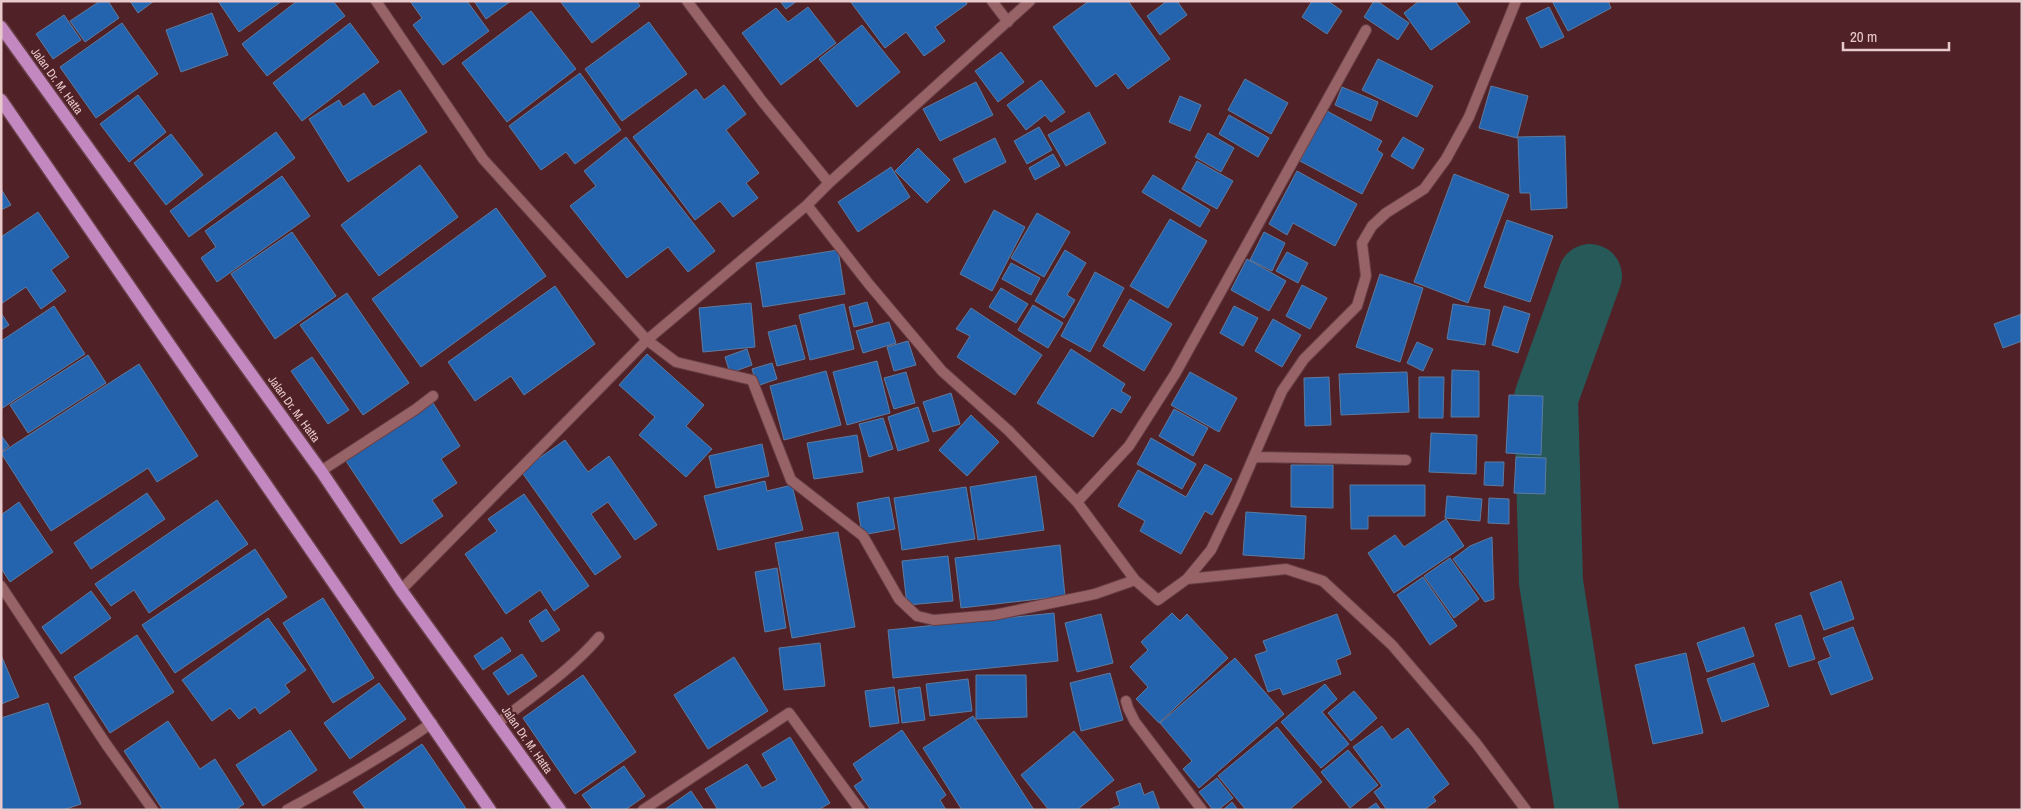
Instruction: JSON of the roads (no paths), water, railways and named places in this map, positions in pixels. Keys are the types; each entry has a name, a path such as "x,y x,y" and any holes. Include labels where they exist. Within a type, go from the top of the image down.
{"main road":[{"name":"Jalan Dr. M. Hatta","path":"1,27 322,471 401,590 560,810"},
{"path":"1,100 432,723 490,810"}],"street":[{"path":"376,1 482,159 646,340 676,362 752,380 790,480 863,536 900,599 917,616 934,620 994,615 1095,594 1135,580"},
{"path":"687,1 762,101 829,183"},
{"path":"992,1 1008,22"},
{"path":"401,590 646,340 807,205 1030,1"},
{"path":"807,205 868,283 942,372 1009,431 1077,502 1135,580 1158,600 1187,579 1210,550 1254,457 1282,391 1304,359 1356,306 1366,276 1362,243 1372,226 1386,213 1424,189 1446,159 1469,118 1516,1"},
{"path":"1077,502 1129,446 1176,374 1366,30"},
{"path":"322,471 433,396"},
{"path":"1254,457 1406,460"},
{"path":"1187,579 1286,569 1322,581 1392,645 1476,743 1526,810"},
{"path":"1,586 106,744 153,810"},
{"path":"498,723 590,648 599,637"},
{"path":"1126,701 1135,722 1202,810"},
{"path":"643,810 789,713 860,810"},
{"path":"287,810 386,754 432,723"}],"waterway":[{"path":"1587,810 1551,582 1546,398 1590,276"}]}
